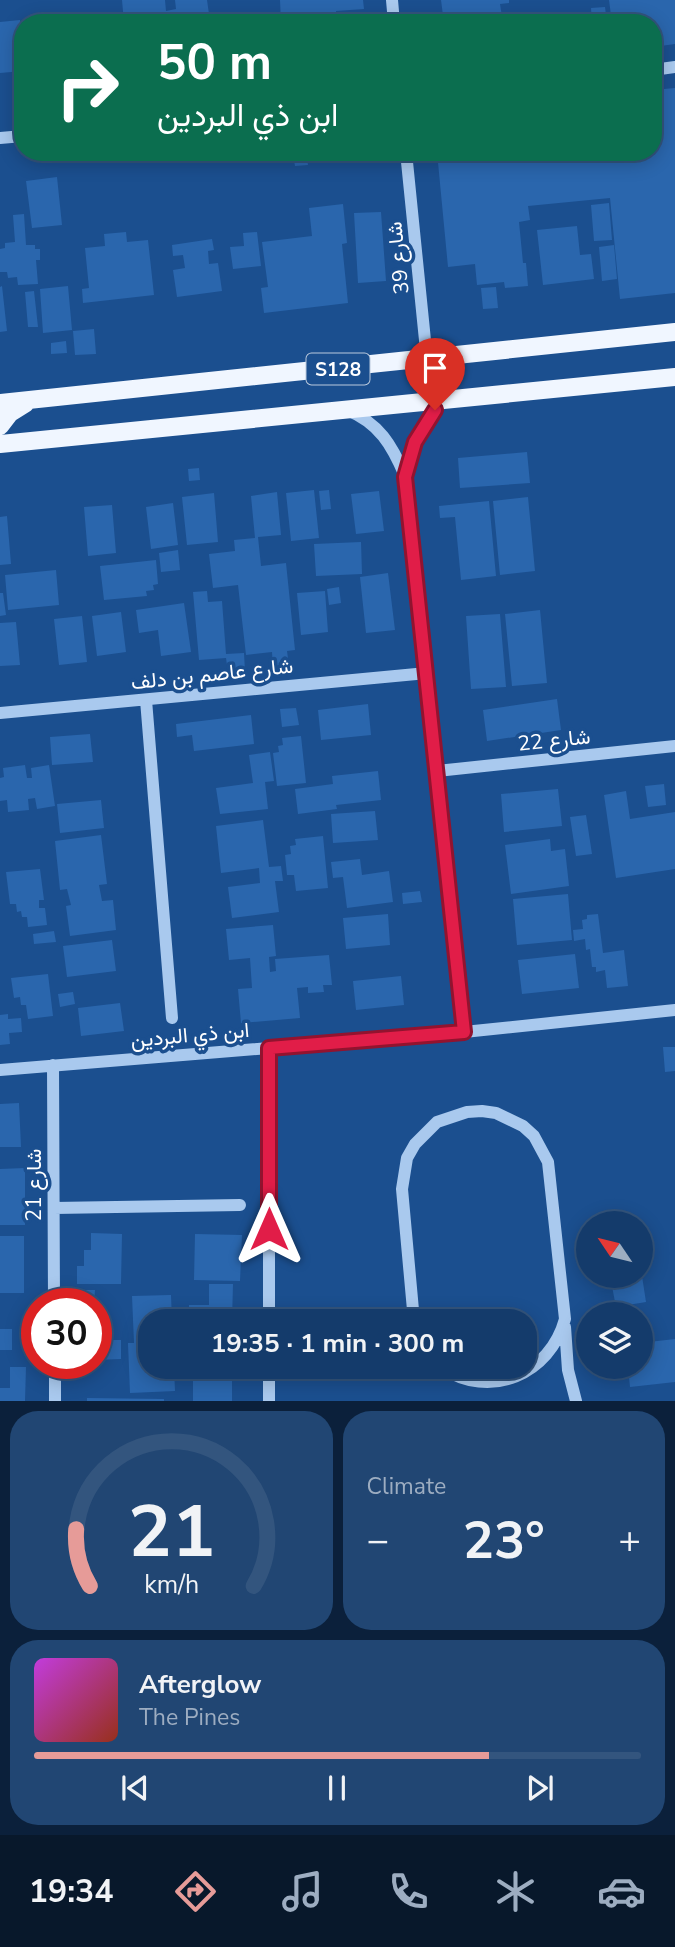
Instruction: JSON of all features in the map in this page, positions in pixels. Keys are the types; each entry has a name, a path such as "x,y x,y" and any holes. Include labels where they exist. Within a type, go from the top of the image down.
{"main road":[{"name":"S128","path":"0,403 675,332"},
{"name":"S128","path":"0,444 675,377"},
{"path":"0,426 18,406 33,400"}],"street":[{"name":"شارع 39","path":"407,161 427,360"},
{"path":"405,477 420,430 443,401"},
{"path":"347,410 367,420 383,434 405,477 464,1032"},
{"name":"شارع عاصم بن دلف","path":"0,713 427,673"},
{"path":"145,700 172,1018"},
{"name":"شارع 22","path":"437,771 675,746"},
{"name":"ابن ذي البردين","path":"0,1070 464,1032 675,1010"},
{"path":"269,1048 269,1309"},
{"name":"شارع 21","path":"53,1065 54,1288"},
{"path":"413,1309 402,1189 407,1158 415,1144 438,1122 467,1112 482,1111 503,1116 523,1126 534,1136 548,1162 568,1370 576,1401"},
{"path":"54,1208 240,1205"},
{"path":"537,1366 554,1348 565,1319"},
{"path":"55,1379 55,1401"},
{"path":"269,1379 269,1401"},
{"path":"464,1379 503,1383 515,1379"}],"building":[{"path":"122,0 165,0 166,11 176,9 175,0 207,0 209,14 123,14"},
{"path":"280,0 363,0 364,9 336,11 336,14 281,14"},
{"path":"441,0 509,0 509,3 500,4 502,14 443,14"},
{"path":"609,0 675,0 675,44 662,46 662,14 611,14"},
{"path":"605,7 606,14 591,14 591,8"},
{"path":"14,21 14,72 0,73 0,22"},
{"path":"675,88 675,293 620,299 610,198 528,206 530,220 519,222 528,286 505,288 504,282 477,285 475,264 448,267 438,161 662,161 662,89"},
{"path":"294,161 307,161 308,165 295,166"},
{"path":"57,177 62,225 32,228 26,181"},
{"path":"609,203 612,240 594,241 591,205"},
{"path":"343,204 347,243 342,244 348,303 264,313 261,288 268,287 262,242 312,236 309,208"},
{"path":"381,212 386,281 358,283 354,213"},
{"path":"24,214 26,245 35,245 35,249 40,249 40,260 36,260 38,284 18,285 17,277 8,278 7,272 0,272 0,249 5,248 5,243 15,242 13,215"},
{"path":"577,226 580,255 591,254 594,279 543,285 537,230"},
{"path":"126,232 127,242 148,240 154,295 83,303 82,289 89,288 85,248 105,246 104,234"},
{"path":"257,232 261,266 233,269 230,247 244,246 243,233"},
{"path":"212,239 214,250 208,251 209,264 218,263 222,291 177,297 173,270 185,268 183,255 173,256 172,245"},
{"path":"614,245 617,279 602,281 599,247"},
{"path":"2,286 7,331 0,332 0,287"},
{"path":"68,286 72,330 43,333 40,289"},
{"path":"496,287 498,308 483,309 481,288"},
{"path":"34,291 38,327 28,327 25,292"},
{"path":"94,329 96,354 75,355 73,331"},
{"path":"66,341 67,353 51,354 51,343"},
{"path":"527,452 530,483 460,488 458,458"},
{"path":"199,468 200,480 189,481 188,469"},
{"path":"314,490 319,538 291,541 286,493"},
{"path":"329,490 331,509 321,510 319,491"},
{"path":"379,491 384,531 356,534 351,494"},
{"path":"277,492 281,535 258,537 261,566 286,563 295,650 287,651 289,666 273,667 272,652 246,655 238,585 213,588 209,554 235,551 234,540 255,538 251,496"},
{"path":"214,493 218,542 187,545 182,497"},
{"path":"528,497 535,571 500,575 493,501"},
{"path":"489,501 496,576 461,580 455,517 440,518 439,506"},
{"path":"173,503 178,545 151,549 146,507"},
{"path":"112,505 116,553 88,556 84,507"},
{"path":"7,516 11,564 0,565 0,517"},
{"path":"361,542 362,574 316,576 314,544"},
{"path":"178,550 180,570 161,572 159,553"},
{"path":"156,560 158,584 153,585 154,590 146,591 147,596 104,600 100,566"},
{"path":"56,570 59,605 8,610 5,575"},
{"path":"388,573 395,630 366,633 360,577"},
{"path":"339,587 341,603 329,605 327,589"},
{"path":"207,591 208,602 222,601 226,654 244,653 245,671 228,672 226,658 199,660 193,592"},
{"path":"325,591 328,632 301,635 297,593"},
{"path":"0,593 3,593 6,615 0,616"},
{"path":"184,603 191,652 161,656 158,630 139,633 136,610"},
{"path":"540,610 547,683 512,686 505,614"},
{"path":"121,612 126,652 97,656 92,616"},
{"path":"500,614 506,687 471,689 466,616"},
{"path":"82,616 87,662 59,665 54,619"},
{"path":"16,622 20,665 0,666 0,623"},
{"path":"557,699 561,730 487,741 483,710"},
{"path":"368,704 371,735 321,740 318,710"},
{"path":"296,708 299,725 282,727 280,709"},
{"path":"251,715 254,744 194,751 192,735 177,737 176,724"},
{"path":"90,734 93,762 52,765 50,737"},
{"path":"301,736 306,783 277,786 273,753 279,752 278,746 283,745 282,738"},
{"path":"270,752 274,781 265,782 268,809 220,814 216,788 253,783 249,755"},
{"path":"25,765 27,778 32,778 31,768 49,765 55,806 37,809 35,798 28,799 29,810 8,812 7,800 0,801 3,768"},
{"path":"378,771 381,800 336,805 337,809 298,814 295,789 333,784 332,776"},
{"path":"664,784 666,805 648,807 645,786"},
{"path":"558,789 562,826 504,832 501,794"},
{"path":"626,791 630,819 675,812 675,869 616,878 604,795"},
{"path":"101,800 104,828 60,833 57,804"},
{"path":"375,811 378,840 333,843 331,814"},
{"path":"586,815 592,854 576,856 570,817"},
{"path":"263,820 269,867 281,866 283,881 275,881 279,912 232,918 228,887 260,883 259,868 221,873 216,826"},
{"path":"101,835 107,884 99,885 102,901 113,900 116,930 70,936 66,906 71,905 67,889 60,890 55,841"},
{"path":"323,836 328,888 296,891 294,875 287,875 285,855 291,854 290,846 296,845 295,839"},
{"path":"550,839 551,851 565,849 569,886 511,894 505,845"},
{"path":"360,859 362,875 389,871 393,902 347,908 343,877 333,878 331,862"},
{"path":"40,869 44,900 39,900 39,908 45,908 47,925 28,927 27,917 22,917 21,911 17,912 16,904 10,904 6,872"},
{"path":"420,891 422,902 403,904 402,893"},
{"path":"568,894 572,940 517,945 513,899"},
{"path":"388,914 390,945 346,949 343,918"},
{"path":"598,914 603,953 624,950 628,986 607,988 605,970 596,972 596,967 592,967 590,949 586,950 585,939 574,941 573,930 583,929 582,920 587,919 587,915"},
{"path":"273,925 276,956 269,957 270,972 276,971 275,959 329,955 332,985 323,985 324,992 308,993 308,987 297,988 300,1018 241,1023 238,989 252,988 250,958 229,960 226,929"},
{"path":"54,931 56,942 34,944 33,934"},
{"path":"112,940 116,971 67,977 63,946"},
{"path":"575,954 579,988 522,994 518,960"},
{"path":"48,974 53,1016 28,1019 26,1005 21,1005 20,997 14,998 11,978"},
{"path":"401,976 404,1005 356,1010 353,981"},
{"path":"73,992 75,1004 60,1007 58,994"},
{"path":"120,1003 124,1031 81,1036 78,1008"},
{"path":"8,1014 8,1019 21,1018 22,1032 9,1033 10,1044 0,1045 0,1015"},
{"path":"663,1047 675,1047 675,1071 665,1072"},
{"path":"19,1103 21,1147 0,1147 0,1104"},
{"path":"25,1168 25,1225 0,1225 0,1169"},
{"path":"91,1233 122,1234 121,1284 77,1284 77,1266 84,1266 84,1250 91,1250"},
{"path":"195,1234 242,1235 240,1281 194,1280"},
{"path":"0,1236 24,1236 24,1288 21,1288 21,1293 0,1293"},
{"path":"209,1284 233,1284 232,1309 189,1309 189,1305 209,1305"},
{"path":"612,1288 644,1288 646,1302 615,1302"},
{"path":"171,1295 172,1309 138,1309 138,1379 174,1379 175,1391 130,1393 128,1343 134,1343 132,1296"},
{"path":"0,1329 12,1329 12,1350 0,1350"},
{"path":"675,1339 675,1382 630,1387 629,1379 653,1379 653,1342"},
{"path":"112,1340 121,1340 121,1359 112,1359"},
{"path":"10,1367 21,1367 21,1379 26,1379 25,1401 0,1401 0,1388 10,1388"},
{"path":"193,1379 232,1379 232,1401 193,1401"},
{"path":"87,1398 164,1399 164,1401 87,1401"}],"route":[{"path":"269,1229 269,1048 464,1032 405,477 420,430 435,410"}]}
